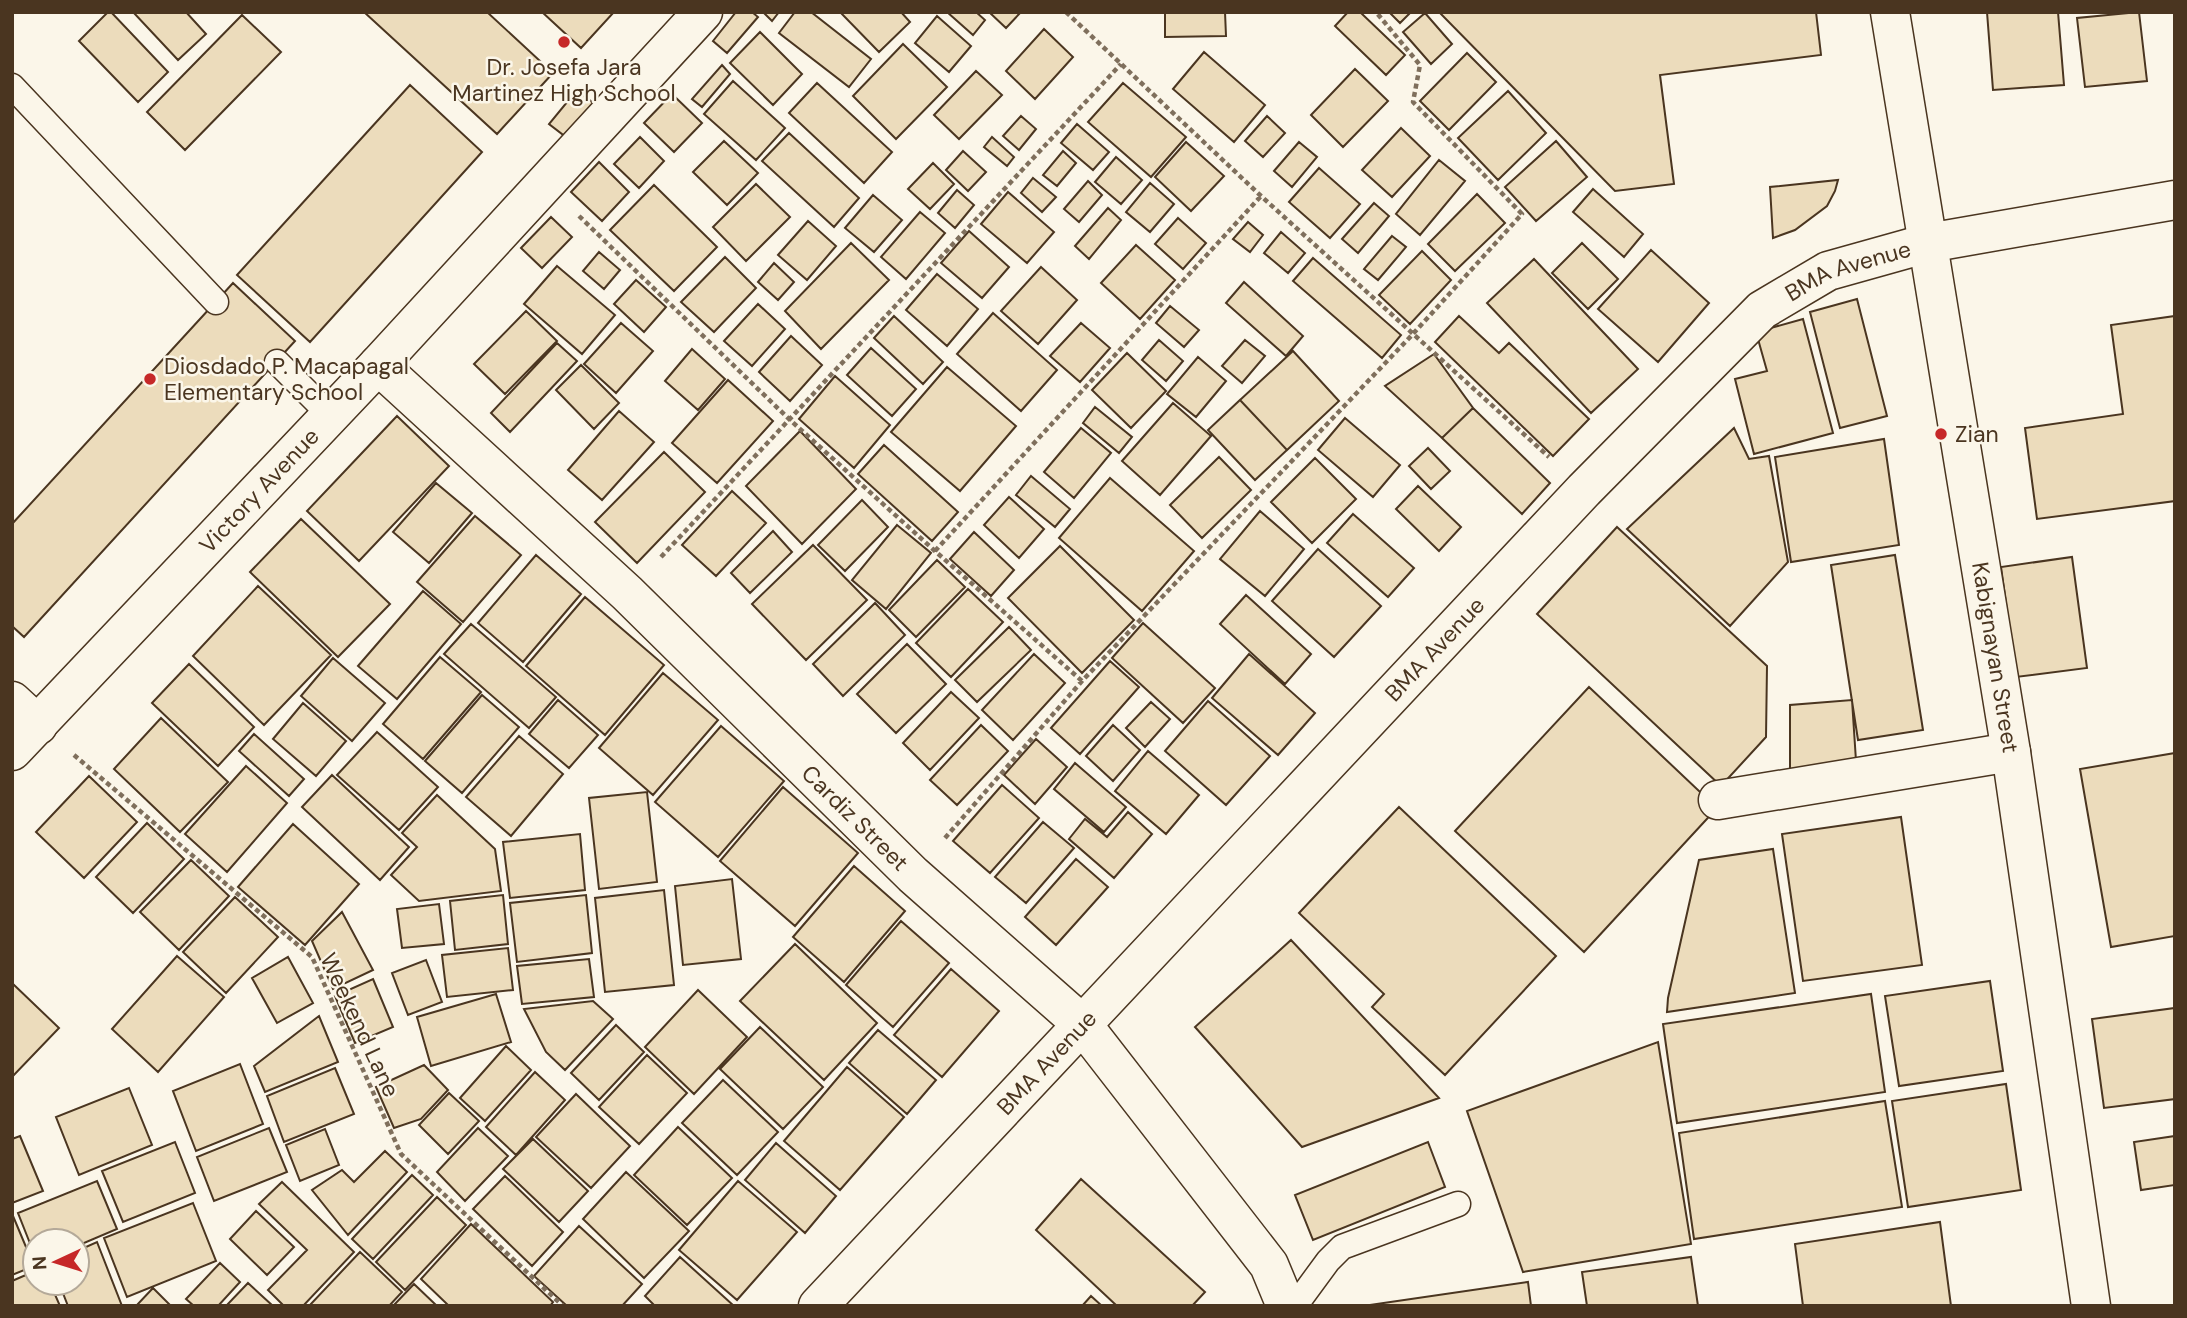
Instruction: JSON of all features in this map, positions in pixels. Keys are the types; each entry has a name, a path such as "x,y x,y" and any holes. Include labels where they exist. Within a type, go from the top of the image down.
{"street":[{"name":"Victory Avenue","path":"21,726 331,416 703,12"},
{"name":"Kabignayan Street","path":"1890,12 2011,752 2091,1306"},
{"name":"BMA Avenue","path":"818,1306 1584,490 1762,310 1828,271 1928,243 2175,200"},
{"name":"Cardiz Street","path":"378,365 627,593 913,875 1082,1024 1269,1265 1286,1306"},
{"path":"1718,800 2011,752"}],"lane":[{"path":"12,86 216,302"},
{"path":"276,362 331,416"},
{"path":"1295,1306 1328,1261 1342,1247 1458,1204"}],"path":[{"path":"1066,12 1261,196 1584,490"},
{"path":"913,875 1082,681 1412,335 1522,214 1413,102 1420,65 1376,12"},
{"path":"627,593 1121,64"},
{"path":"545,183 789,419 1082,681"},
{"path":"935,551 1261,196"},
{"name":"Weekend Lane","path":"21,726 312,957 401,1154 563,1306"}],"building":[{"path":"111,12 168,72 138,102 79,41"},
{"path":"133,12 186,12 206,34 178,60"},
{"path":"364,12 487,12 553,73 497,134"},
{"path":"542,12 614,12 581,48"},
{"path":"736,12 752,12 758,17 727,53 713,41"},
{"path":"763,12 779,12 772,21"},
{"path":"795,12 811,12 871,59 849,87 779,33"},
{"path":"840,12 901,12 910,22 879,52"},
{"path":"947,12 976,12 985,20 973,35"},
{"path":"989,12 1021,12 1006,28"},
{"path":"1165,12 1225,12 1226,36 1165,37"},
{"path":"1348,12 1360,12 1405,55 1386,75 1335,26"},
{"path":"1389,12 1411,12 1400,23"},
{"path":"1439,12 1816,12 1821,55 1660,75 1674,184 1615,191"},
{"path":"1987,12 2058,12 2064,85 1993,90"},
{"path":"2139,12 2147,81 2085,87 2077,18"},
{"path":"1425,13 1452,44 1431,64 1403,32"},
{"path":"242,15 281,52 185,150 147,112"},
{"path":"937,16 971,46 949,72 915,43"},
{"path":"1044,29 1073,57 1035,99 1006,71"},
{"path":"760,32 802,74 773,105 730,63"},
{"path":"903,44 947,87 896,139 853,96"},
{"path":"1204,52 1265,105 1234,142 1173,89"},
{"path":"1467,53 1496,82 1449,130 1420,101"},
{"path":"722,65 730,74 702,107 692,99"},
{"path":"1355,69 1388,101 1343,147 1311,115"},
{"path":"976,71 1002,95 959,139 934,115"},
{"path":"733,81 785,128 756,160 704,114"},
{"path":"817,83 892,152 864,183 789,113"},
{"path":"1123,83 1186,137 1151,177 1088,122"},
{"path":"410,85 482,152 310,342 237,275"},
{"path":"577,90 602,110 575,144 549,124"},
{"path":"1508,91 1546,133 1498,180 1458,138"},
{"path":"672,94 702,123 674,152 644,123"},
{"path":"1021,116 1036,129 1019,150 1003,136"},
{"path":"1267,116 1285,133 1263,157 1245,141"},
{"path":"1077,124 1109,152 1093,170 1061,143"},
{"path":"1401,128 1430,156 1392,197 1362,170"},
{"path":"789,133 859,198 834,227 762,161"},
{"path":"640,137 664,161 639,188 614,164"},
{"path":"992,137 1014,157 1007,166 984,147"},
{"path":"724,141 758,173 727,205 693,172"},
{"path":"1556,141 1587,177 1536,221 1505,187"},
{"path":"1186,142 1224,176 1191,211 1155,177"},
{"path":"1299,142 1317,157 1292,187 1274,171"},
{"path":"963,151 986,172 968,191 946,170"},
{"path":"1063,151 1076,163 1057,186 1043,175"},
{"path":"1116,157 1142,180 1121,204 1095,182"},
{"path":"1439,160 1465,181 1420,235 1396,214"},
{"path":"599,162 629,192 602,221 571,192"},
{"path":"933,163 954,184 930,209 908,189"},
{"path":"1319,168 1360,204 1330,238 1289,202"},
{"path":"1033,178 1056,197 1042,212 1021,193"},
{"path":"1838,180 1827,206 1795,230 1773,238 1770,187"},
{"path":"1088,181 1102,195 1079,222 1064,209"},
{"path":"1150,183 1174,204 1150,232 1126,212"},
{"path":"756,184 790,217 746,261 713,227"},
{"path":"654,185 717,247 674,291 610,230"},
{"path":"1593,189 1643,234 1624,257 1573,212"},
{"path":"957,190 974,205 955,228 938,213"},
{"path":"1008,192 1054,232 1027,263 981,224"},
{"path":"1477,194 1505,223 1455,271 1428,244"},
{"path":"873,195 902,220 874,252 845,228"},
{"path":"1374,203 1389,216 1358,253 1342,239"},
{"path":"1108,208 1121,220 1089,259 1075,246"},
{"path":"920,212 945,233 906,279 881,257"},
{"path":"551,217 572,237 542,268 521,248"},
{"path":"1178,218 1206,243 1183,269 1155,244"},
{"path":"808,221 836,246 807,280 778,255"},
{"path":"1248,222 1263,235 1250,252 1233,239"},
{"path":"969,231 1009,267 982,298 941,263"},
{"path":"1281,232 1305,253 1288,273 1264,253"},
{"path":"1392,236 1406,247 1378,280 1364,269"},
{"path":"851,243 889,280 821,349 785,311"},
{"path":"1582,243 1618,279 1588,309 1552,273"},
{"path":"1136,245 1175,280 1140,319 1101,283"},
{"path":"1651,250 1709,303 1658,362 1598,309"},
{"path":"1422,251 1451,280 1410,324 1379,295"},
{"path":"599,252 620,270 604,289 583,271"},
{"path":"725,257 756,288 714,332 681,302"},
{"path":"1313,258 1401,335 1382,358 1293,281"},
{"path":"1534,259 1638,369 1591,413 1487,303"},
{"path":"774,263 794,282 778,300 758,282"},
{"path":"557,266 615,315 582,354 524,304"},
{"path":"1041,267 1077,300 1038,344 1001,311"},
{"path":"937,274 978,309 947,346 906,310"},
{"path":"636,280 666,307 644,332 614,304"},
{"path":"1244,282 1303,336 1286,356 1226,303"},
{"path":"233,283 295,341 24,637 12,626 12,524"},
{"path":"1857,299 1887,416 1840,428 1810,312"},
{"path":"758,304 785,329 752,366 724,341"},
{"path":"1170,306 1199,330 1184,347 1156,323"},
{"path":"526,311 557,341 505,394 474,364"},
{"path":"993,313 1057,370 1021,411 957,354"},
{"path":"894,316 943,362 923,384 874,338"},
{"path":"1459,316 1499,353 1509,343 1589,419 1553,456 1435,342"},
{"path":"2175,316 2175,501 2037,519 2025,428 2123,414 2111,325"},
{"path":"1803,319 1833,433 1754,454 1735,379 1767,371 1756,332"},
{"path":"621,323 653,351 616,393 584,364"},
{"path":"1081,323 1110,348 1080,382 1050,356"},
{"path":"791,336 822,365 790,401 759,372"},
{"path":"1159,340 1183,361 1166,381 1142,360"},
{"path":"1245,340 1265,356 1242,383 1222,366"},
{"path":"557,343 577,361 510,432 491,413"},
{"path":"871,348 916,389 892,416 847,375"},
{"path":"692,349 725,379 698,410 665,381"},
{"path":"1293,351 1339,401 1287,450 1240,400"},
{"path":"1127,353 1166,391 1131,428 1092,390"},
{"path":"1434,354 1473,408 1442,438 1385,386"},
{"path":"1198,357 1226,381 1196,417 1167,394"},
{"path":"581,365 619,403 594,429 556,390"},
{"path":"947,367 1016,426 960,491 891,432"},
{"path":"835,376 890,425 854,468 799,419"},
{"path":"728,380 773,421 717,483 672,443"},
{"path":"1240,400 1287,450 1255,480 1208,430"},
{"path":"1173,403 1211,436 1160,495 1122,461"},
{"path":"1095,407 1132,437 1119,453 1083,423"},
{"path":"1473,408 1550,483 1522,514 1442,438"},
{"path":"619,411 654,442 602,500 568,470"},
{"path":"397,416 449,466 359,561 307,511"},
{"path":"1345,418 1400,465 1373,497 1318,450"},
{"path":"1081,428 1111,453 1074,498 1044,472"},
{"path":"1734,428 1749,459 1769,456 1788,562 1730,626 1627,529"},
{"path":"800,431 856,489 802,544 746,486"},
{"path":"1884,439 1899,545 1791,562 1775,457"},
{"path":"884,445 958,512 932,541 858,474"},
{"path":"1428,448 1450,471 1431,489 1409,466"},
{"path":"664,452 705,492 637,563 595,522"},
{"path":"1219,457 1251,490 1202,538 1170,505"},
{"path":"1315,458 1356,499 1312,543 1271,502"},
{"path":"1031,476 1070,509 1055,527 1016,495"},
{"path":"1110,478 1194,551 1142,611 1059,538"},
{"path":"436,483 472,513 429,563 393,532"},
{"path":"1418,486 1461,527 1439,551 1396,509"},
{"path":"732,491 766,523 716,576 682,545"},
{"path":"1009,497 1044,529 1019,558 984,525"},
{"path":"862,500 888,527 845,571 818,545"},
{"path":"1260,511 1304,549 1265,596 1220,559"},
{"path":"1353,514 1414,568 1388,597 1327,543"},
{"path":"475,516 521,555 463,622 417,582"},
{"path":"301,519 390,604 338,657 250,572"},
{"path":"897,525 931,553 886,609 852,580"},
{"path":"1617,527 1767,666 1766,737 1721,786 1537,614"},
{"path":"773,531 792,552 750,593 731,573"},
{"path":"974,532 1014,570 991,596 950,559"},
{"path":"813,545 867,600 806,660 752,604"},
{"path":"1060,546 1134,620 1082,673 1008,598"},
{"path":"1318,549 1381,606 1334,657 1272,601"},
{"path":"536,555 581,594 523,662 478,623"},
{"path":"1895,555 1923,730 1858,740 1831,565"},
{"path":"2072,557 2087,668 2016,677 2001,567"},
{"path":"937,560 965,587 916,637 889,610"},
{"path":"258,586 331,655 264,725 193,656"},
{"path":"968,589 1003,622 951,677 916,643"},
{"path":"423,591 461,624 397,699 358,666"},
{"path":"1246,595 1311,654 1285,684 1220,624"},
{"path":"585,597 664,665 605,735 526,666"},
{"path":"875,603 905,635 843,696 813,664"},
{"path":"1143,623 1215,688 1183,723 1112,658"},
{"path":"471,624 556,697 529,728 444,654"},
{"path":"1009,627 1031,650 977,702 955,680"},
{"path":"907,644 946,684 896,733 857,694"},
{"path":"1034,654 1065,683 1013,740 982,710"},
{"path":"1249,654 1315,713 1278,755 1212,698"},
{"path":"440,657 481,692 423,759 383,724"},
{"path":"333,658 385,703 352,741 301,696"},
{"path":"1110,661 1139,687 1080,754 1051,728"},
{"path":"189,664 254,727 218,766 152,703"},
{"path":"663,673 718,720 653,795 599,748"},
{"path":"1589,687 1717,808 1584,952 1455,831"},
{"path":"951,692 979,718 930,770 903,743"},
{"path":"482,695 519,727 462,793 425,761"},
{"path":"558,700 598,735 569,768 529,734"},
{"path":"1852,700 1857,776 1790,783 1790,705"},
{"path":"1208,701 1270,756 1226,805 1165,751"},
{"path":"1151,702 1170,719 1145,747 1126,728"},
{"path":"303,703 346,741 316,776 273,739"},
{"path":"161,718 228,782 180,832 114,769"},
{"path":"981,725 1008,751 957,805 930,780"},
{"path":"1113,725 1140,750 1113,781 1086,756"},
{"path":"721,726 784,781 718,857 655,802"},
{"path":"377,732 438,787 399,830 337,775"},
{"path":"254,734 304,779 289,796 239,751"},
{"path":"519,736 563,774 511,836 466,797"},
{"path":"1036,739 1067,767 1035,804 1004,775"},
{"path":"1148,751 1199,795 1166,834 1115,791"},
{"path":"2175,753 2175,936 2111,947 2080,769"},
{"path":"1075,763 1126,807 1104,832 1054,789"},
{"path":"246,766 287,803 227,872 185,834"},
{"path":"332,775 409,847 380,880 302,807"},
{"path":"89,776 137,822 84,878 36,832"},
{"path":"1002,785 1039,818 990,873 953,841"},
{"path":"783,787 858,853 795,926 720,861"},
{"path":"647,792 657,882 599,889 589,798"},
{"path":"437,795 495,849 501,891 419,901 391,875 417,847 402,833"},
{"path":"1399,807 1556,956 1445,1075 1372,1007 1384,994 1299,913"},
{"path":"1128,812 1152,834 1114,878 1069,839 1085,819 1107,837"},
{"path":"1901,817 1922,965 1803,981 1782,834"},
{"path":"1043,822 1074,848 1026,903 995,877"},
{"path":"147,823 184,859 133,913 96,877"},
{"path":"293,824 359,884 305,945 238,887"},
{"path":"580,834 585,890 510,898 503,842"},
{"path":"1773,849 1795,993 1667,1012 1699,860"},
{"path":"1076,859 1108,887 1056,945 1025,917"},
{"path":"191,860 229,896 179,950 140,912"},
{"path":"854,866 905,911 844,982 793,937"},
{"path":"732,879 741,959 683,965 675,886"},
{"path":"664,890 674,985 605,992 595,898"},
{"path":"503,895 508,944 455,950 450,901"},
{"path":"586,895 592,953 517,962 510,903"},
{"path":"235,897 278,937 226,993 183,952"},
{"path":"439,904 444,944 402,948 397,909"},
{"path":"342,912 373,970 333,989 312,941"},
{"path":"901,921 949,963 893,1027 846,985"},
{"path":"1291,940 1439,1098 1302,1147 1195,1027"},
{"path":"795,944 877,1023 824,1080 740,1001"},
{"path":"508,948 513,990 447,997 442,955"},
{"path":"177,956 224,997 158,1072 112,1029"},
{"path":"288,957 313,1003 277,1023 252,978"},
{"path":"589,959 594,997 522,1004 517,966"},
{"path":"426,960 442,1002 408,1015 392,973"},
{"path":"951,969 999,1011 942,1077 894,1035"},
{"path":"373,979 393,1027 355,1043 335,996"},
{"path":"1990,981 2003,1071 1899,1086 1885,996"},
{"path":"12,983 59,1028 12,1077"},
{"path":"698,990 747,1037 694,1094 645,1047"},
{"path":"496,994 511,1042 431,1066 417,1017"},
{"path":"1871,994 1885,1092 1677,1123 1663,1024"},
{"path":"593,1001 613,1019 565,1070 546,1052 524,1009"},
{"path":"2175,1008 2175,1099 2104,1108 2092,1019"},
{"path":"319,1016 338,1062 265,1092 254,1066"},
{"path":"616,1025 644,1052 599,1100 571,1073"},
{"path":"760,1027 823,1087 783,1129 720,1069"},
{"path":"878,1030 936,1080 907,1114 849,1063"},
{"path":"1658,1042 1691,1244 1523,1272 1467,1111"},
{"path":"506,1046 531,1070 485,1121 460,1098"},
{"path":"647,1055 687,1093 639,1144 599,1107"},
{"path":"240,1064 263,1124 196,1151 173,1091"},
{"path":"424,1065 448,1090 421,1119 394,1128 376,1087"},
{"path":"847,1067 904,1117 840,1190 784,1141"},
{"path":"335,1068 354,1114 284,1142 267,1096"},
{"path":"535,1072 565,1100 516,1155 486,1127"},
{"path":"723,1080 778,1132 737,1175 682,1123"},
{"path":"2006,1084 2021,1190 1908,1207 1892,1101"},
{"path":"129,1088 152,1145 79,1175 56,1117"},
{"path":"449,1093 479,1121 448,1154 419,1125"},
{"path":"576,1094 630,1146 591,1188 536,1137"},
{"path":"1885,1101 1902,1207 1694,1239 1679,1133"},
{"path":"678,1127 732,1178 687,1225 634,1175"},
{"path":"269,1128 287,1172 214,1201 197,1157"},
{"path":"478,1128 508,1156 465,1201 437,1172"},
{"path":"325,1129 339,1165 300,1181 286,1145"},
{"path":"20,1136 43,1191 12,1203 12,1139"},
{"path":"2175,1136 2175,1185 2141,1190 2134,1142"},
{"path":"533,1139 588,1191 559,1222 503,1169"},
{"path":"175,1142 195,1193 123,1222 102,1171"},
{"path":"1428,1142 1445,1187 1313,1240 1295,1195"},
{"path":"776,1143 836,1196 805,1233 745,1180"},
{"path":"385,1151 407,1172 348,1235 312,1190 342,1170 354,1182"},
{"path":"626,1172 689,1231 644,1278 583,1219"},
{"path":"412,1175 433,1195 373,1259 352,1239"},
{"path":"505,1176 563,1232 532,1266 473,1209"},
{"path":"1081,1179 1205,1292 1192,1306 1117,1306 1036,1230"},
{"path":"97,1181 117,1229 91,1240 91,1227 24,1227 18,1213"},
{"path":"738,1181 797,1232 737,1300 679,1250"},
{"path":"282,1182 354,1252 303,1306 284,1306 268,1290 307,1250 259,1204"},
{"path":"437,1197 466,1225 405,1290 376,1262"},
{"path":"193,1203 216,1261 127,1297 104,1238"},
{"path":"256,1211 294,1247 267,1275 230,1239"},
{"path":"12,1217 21,1235 21,1271 12,1275"},
{"path":"1940,1222 1951,1306 1803,1306 1795,1244"},
{"path":"471,1224 553,1302 550,1306 449,1306 421,1279"},
{"path":"579,1226 642,1284 622,1306 567,1306 534,1276"},
{"path":"97,1242 122,1306 68,1306 64,1297 91,1297 91,1245"},
{"path":"360,1252 402,1292 389,1306 309,1306"},
{"path":"680,1257 734,1306 655,1306 645,1296"},
{"path":"1691,1257 1698,1306 1587,1306 1582,1272"},
{"path":"220,1263 240,1282 218,1306 194,1306 186,1299"},
{"path":"21,1277 21,1297 56,1297 60,1306 12,1306 12,1281"},
{"path":"1528,1282 1531,1306 1363,1306"},
{"path":"248,1283 273,1306 226,1306"},
{"path":"414,1284 437,1306 393,1306"},
{"path":"153,1288 171,1306 136,1306"},
{"path":"1091,1296 1102,1306 1082,1306"}],"place":[{"name":"Dr. Josefa Jara Martinez High School","path":"564,42"},
{"name":"Diosdado P. Macapagal Elementary School","path":"150,379"},
{"name":"Zian","path":"1941,434"}]}
